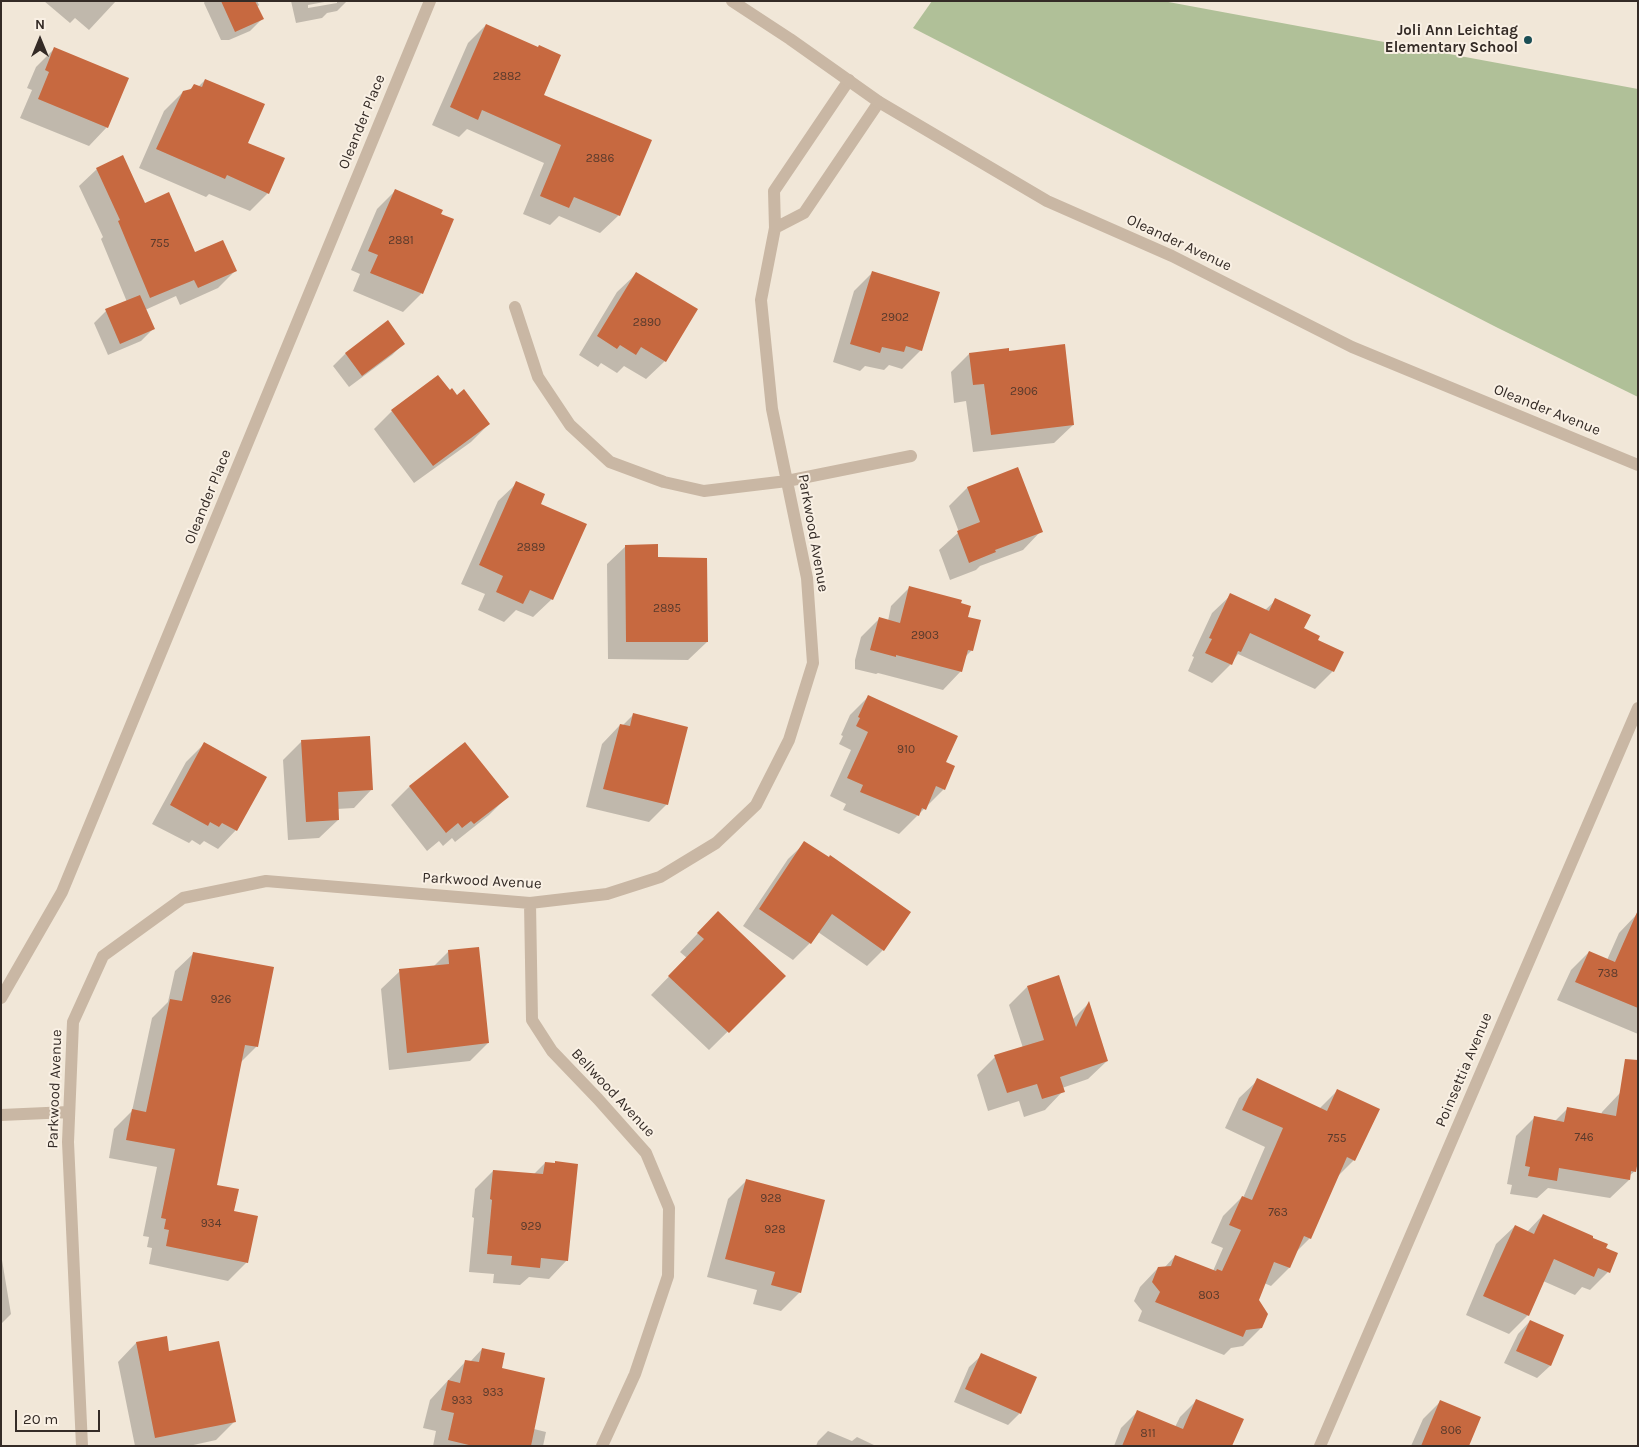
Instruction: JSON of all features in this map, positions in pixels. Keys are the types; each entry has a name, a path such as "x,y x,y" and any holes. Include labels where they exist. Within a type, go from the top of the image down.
{"street":[{"name":"Oleander Place","path":"1,998 62,892 430,1"},
{"name":"Oleander Avenue","path":"732,1 879,102 1047,201 1172,256 1352,347 1638,465"},
{"name":"Parkwood Avenue","path":"82,1446 68,1142 69,1112 73,1022 103,956 183,898 266,881 530,903 607,894 660,877 716,843 756,805 789,740 813,663 807,578 772,409 761,300 775,228 774,191 849,80"},
{"path":"775,228 804,213 879,102"},
{"path":"515,307 538,377 570,425 610,462 664,482 704,491 787,482 911,456"},
{"name":"Poinsettia Avenue","path":"1320,1446 1638,708"},
{"name":"Bellwood Avenue","path":"530,903 532,1020 552,1051 646,1153 669,1208 668,1276 635,1374 602,1446"},
{"path":"1,1115 69,1112"}],"green space":[{"path":"932,1 1163,1 1638,89 1638,397 1496,327 913,28"}],"building":[{"path":"221,1 255,1 264,19 235,32"},
{"path":"486,24 561,55 544,95 652,140 620,216 574,197 569,208 540,196 561,145 482,110 478,120 450,107"},
{"path":"54,47 129,78 108,128 38,99 49,72 45,70"},
{"path":"205,79 265,104 248,143 285,158 269,194 227,175 225,179 156,149 183,91 191,89 194,84 202,87"},
{"path":"123,155 145,203 169,192 195,252 223,240 237,271 198,288 194,280 150,298 118,221 120,220 96,168"},
{"path":"395,189 443,210 441,214 454,219 423,294 370,273 378,255 368,251"},
{"path":"872,271 940,292 922,351 906,346 904,352 882,347 880,353 850,344"},
{"path":"636,272 698,309 666,362 641,347 636,355 620,345 617,349 597,336"},
{"path":"140,295 155,329 120,344 105,309"},
{"path":"388,320 405,344 362,376 345,353"},
{"path":"1065,344 1074,425 991,435 984,384 973,385 969,353 1009,348 1009,351"},
{"path":"438,375 450,390 452,388 457,395 464,389 490,424 433,466 391,410"},
{"path":"1018,467 1043,532 995,550 996,552 969,563 957,531 980,522 967,487"},
{"path":"516,481 545,494 541,504 587,524 553,600 530,590 523,604 496,592 503,576 479,565"},
{"path":"658,544 658,557 707,558 708,642 626,642 625,545"},
{"path":"909,586 962,600 961,603 971,606 968,617 981,620 973,651 968,650 962,672 870,650 879,617 900,623"},
{"path":"1230,593 1269,611 1275,598 1311,615 1304,628 1320,636 1318,640 1344,652 1334,672 1250,633 1241,652 1238,651 1232,665 1205,653 1212,639 1209,638"},
{"path":"868,695 958,736 946,762 955,766 945,790 936,786 926,810 922,808 919,816 860,792 863,785 847,778 868,732 856,726"},
{"path":"633,713 688,727 668,805 603,789 620,724 630,726"},
{"path":"370,736 373,790 338,792 339,820 306,822 301,740"},
{"path":"204,742 267,777 237,831 222,823 219,827 210,822 208,826 170,805"},
{"path":"465,742 509,797 474,824 471,821 462,828 458,823 446,833 409,786"},
{"path":"804,841 829,857 830,855 911,912 884,951 832,914 811,944 759,909"},
{"path":"1638,910 1638,1008 1575,982 1589,951 1615,962"},
{"path":"718,911 786,976 729,1033 668,976 704,939 697,933"},
{"path":"479,947 489,1043 407,1053 399,969 449,964 448,950"},
{"path":"193,952 274,967 258,1047 245,1045 217,1185 239,1189 234,1211 258,1216 248,1263 166,1246 169,1230 164,1229 166,1219 161,1218 175,1149 126,1140 132,1109 146,1112 170,999 182,1001"},
{"path":"1059,975 1076,1027 1089,1001 1108,1061 1060,1077 1065,1092 1042,1099 1037,1084 1007,1093 994,1055 1044,1040 1027,986"},
{"path":"1625,1059 1638,1060 1638,1160 1636,1172 1631,1171 1630,1180 1559,1168 1557,1181 1528,1176 1530,1167 1525,1166 1534,1116 1564,1122 1567,1107 1616,1116"},
{"path":"1257,1078 1327,1111 1337,1089 1380,1109 1355,1161 1347,1157 1311,1239 1304,1236 1290,1268 1274,1262 1259,1300 1268,1314 1262,1328 1246,1330 1243,1337 1155,1302 1160,1292 1152,1282 1158,1267 1171,1266 1175,1255 1216,1271 1217,1269 1222,1271 1241,1230 1229,1225 1242,1196 1252,1200 1283,1128 1242,1110"},
{"path":"555,1161 578,1164 568,1261 541,1258 540,1268 511,1265 512,1256 487,1254 493,1170 543,1174 545,1162 555,1163"},
{"path":"746,1179 825,1200 801,1293 771,1285 775,1272 725,1259"},
{"path":"1543,1214 1593,1236 1593,1238 1608,1244 1606,1248 1618,1253 1610,1273 1598,1268 1594,1277 1554,1259 1529,1316 1483,1296 1515,1225 1534,1234"},
{"path":"1530,1320 1564,1335 1551,1366 1516,1351"},
{"path":"167,1336 169,1351 219,1341 236,1422 155,1438 136,1342"},
{"path":"482,1348 505,1353 502,1368 545,1378 531,1446 473,1446 448,1440 454,1413 441,1410 448,1380 460,1383 465,1360 479,1362"},
{"path":"981,1353 1037,1377 1021,1414 965,1389"},
{"path":"1196,1399 1244,1419 1232,1446 1122,1446 1137,1410 1183,1429"},
{"path":"1440,1400 1481,1417 1469,1446 1421,1446"}],"place":[{"name":"Joli Ann Leichtag Elementary School","path":"1528,40"}]}
